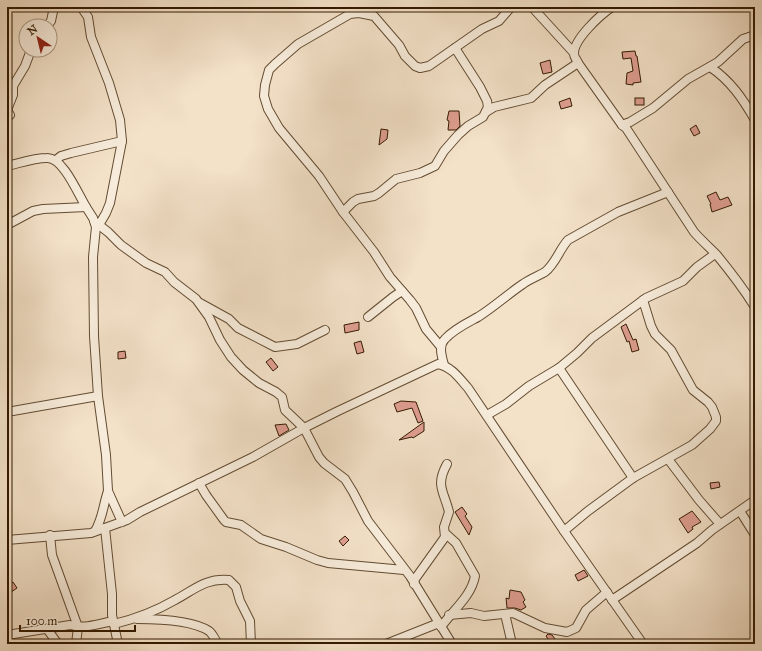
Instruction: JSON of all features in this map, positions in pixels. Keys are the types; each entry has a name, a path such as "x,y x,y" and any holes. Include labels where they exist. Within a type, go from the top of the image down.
{"street":[{"path":"52,18 54,7"},
{"path":"81,7 88,17 91,37 109,83 120,120 122,141 110,203 106,213 97,223 93,257 94,336 98,396 106,455 108,491 122,522"},
{"path":"444,365 441,347 426,329 416,308 390,277 374,252 343,212 318,176 279,128 268,110 264,96 265,85 269,70 298,44 350,14 359,13 374,16 399,45 410,61 415,66 420,68 429,66 482,29 499,21 511,7"},
{"path":"533,7 574,53 578,63 622,125 626,128 694,232 715,254 754,303"},
{"path":"574,53 576,44 591,25 612,7"},
{"path":"622,125 645,114 688,79 726,56 743,39 755,35"},
{"path":"343,212 353,202 358,199 374,196 396,179 427,170 435,166 444,151 458,135 468,126 483,117 488,107 487,101 480,87 455,48"},
{"path":"7,118 10,115 7,110 13,95 13,86 28,58"},
{"path":"485,113 494,107 531,98 546,85 578,63"},
{"path":"710,67 720,74 734,88 755,120"},
{"path":"56,160 61,156 71,153 122,141"},
{"path":"7,166 48,158 56,160 64,170 97,223 121,245 146,263 165,272 174,282 199,302 230,319 238,328 256,338 275,347 297,344 325,330"},
{"path":"441,347 444,340 462,326 505,298 524,283 544,272 556,260 564,245 574,236 618,212 668,192"},
{"path":"7,226 33,211 43,209 86,207"},
{"path":"487,415 506,404 529,386 559,368 592,338 650,295 683,282 696,267 715,254"},
{"path":"368,317 402,291"},
{"path":"564,531 588,511 633,478 692,445 713,425 716,417 708,402 692,390 670,350 655,334 643,300"},
{"path":"199,302 231,357 243,370 259,383 282,397 286,410 304,428 319,457 324,463 345,479 368,521 414,584 452,644"},
{"path":"7,540 90,533 122,522 253,457 304,428 438,364 444,365 458,376 487,415 564,531 643,644"},
{"path":"559,368 633,478"},
{"path":"7,412 98,396"},
{"path":"668,459 699,500 720,524"},
{"path":"386,644 440,625 461,604 468,593 475,576 455,541 446,534 444,527 450,512 443,495 441,478 447,464"},
{"path":"199,483 226,522 241,525 261,539 328,563 404,570"},
{"path":"95,531 101,521 105,498 108,491"},
{"path":"449,615 471,613 484,616 515,613 545,628 567,632 576,628 586,610 697,544 720,524 755,500"},
{"path":"740,511 755,535"},
{"path":"105,528 114,622 118,644"},
{"path":"414,584 415,579 443,541 446,534"},
{"path":"50,536 52,556 78,627 76,644"},
{"path":"134,619 176,600 198,585 219,580 229,580 236,587 240,601 250,621 251,644"},
{"path":"506,614 512,644"},
{"path":"7,635 70,625 78,627 134,619 159,620 195,625 211,633 218,644"},
{"path":"47,629 58,644"}],"building":[{"path":"635,51 641,82 633,83 633,85 626,84 627,73 633,71 631,58 623,59 622,52"},
{"path":"550,60 552,72 543,74 540,63"},
{"path":"570,98 572,106 561,109 559,102"},
{"path":"635,98 644,98 644,105 635,105"},
{"path":"449,111 459,111 460,126 456,130 448,130 449,121 447,120"},
{"path":"696,125 700,133 694,136 690,129"},
{"path":"381,129 388,130 387,139 379,145"},
{"path":"716,192 720,200 728,197 732,205 712,212 711,204 707,196"},
{"path":"359,322 359,330 345,333 344,325"},
{"path":"626,324 633,340 636,339 639,350 632,352 629,341 627,342 621,327"},
{"path":"361,341 364,352 357,354 354,343"},
{"path":"125,351 126,358 118,359 118,352"},
{"path":"271,358 278,367 273,371 266,362"},
{"path":"401,401 416,402 423,421 418,423 412,408 397,412 394,404"},
{"path":"424,422 424,431 413,438 399,440"},
{"path":"286,424 289,430 279,436 275,425"},
{"path":"719,482 720,487 711,489 710,483"},
{"path":"462,507 467,514 465,516 472,527 469,535 455,512"},
{"path":"692,511 701,522 692,527 693,529 688,533 679,519"},
{"path":"345,536 349,540 343,546 339,541"},
{"path":"584,570 588,576 578,581 575,575"},
{"path":"13,582 17,588 7,595 7,585"},
{"path":"510,590 521,592 525,600 523,602 526,607 521,610 507,608 506,598 509,599"},
{"path":"548,634 552,635 559,644 551,644 546,636"}]}
